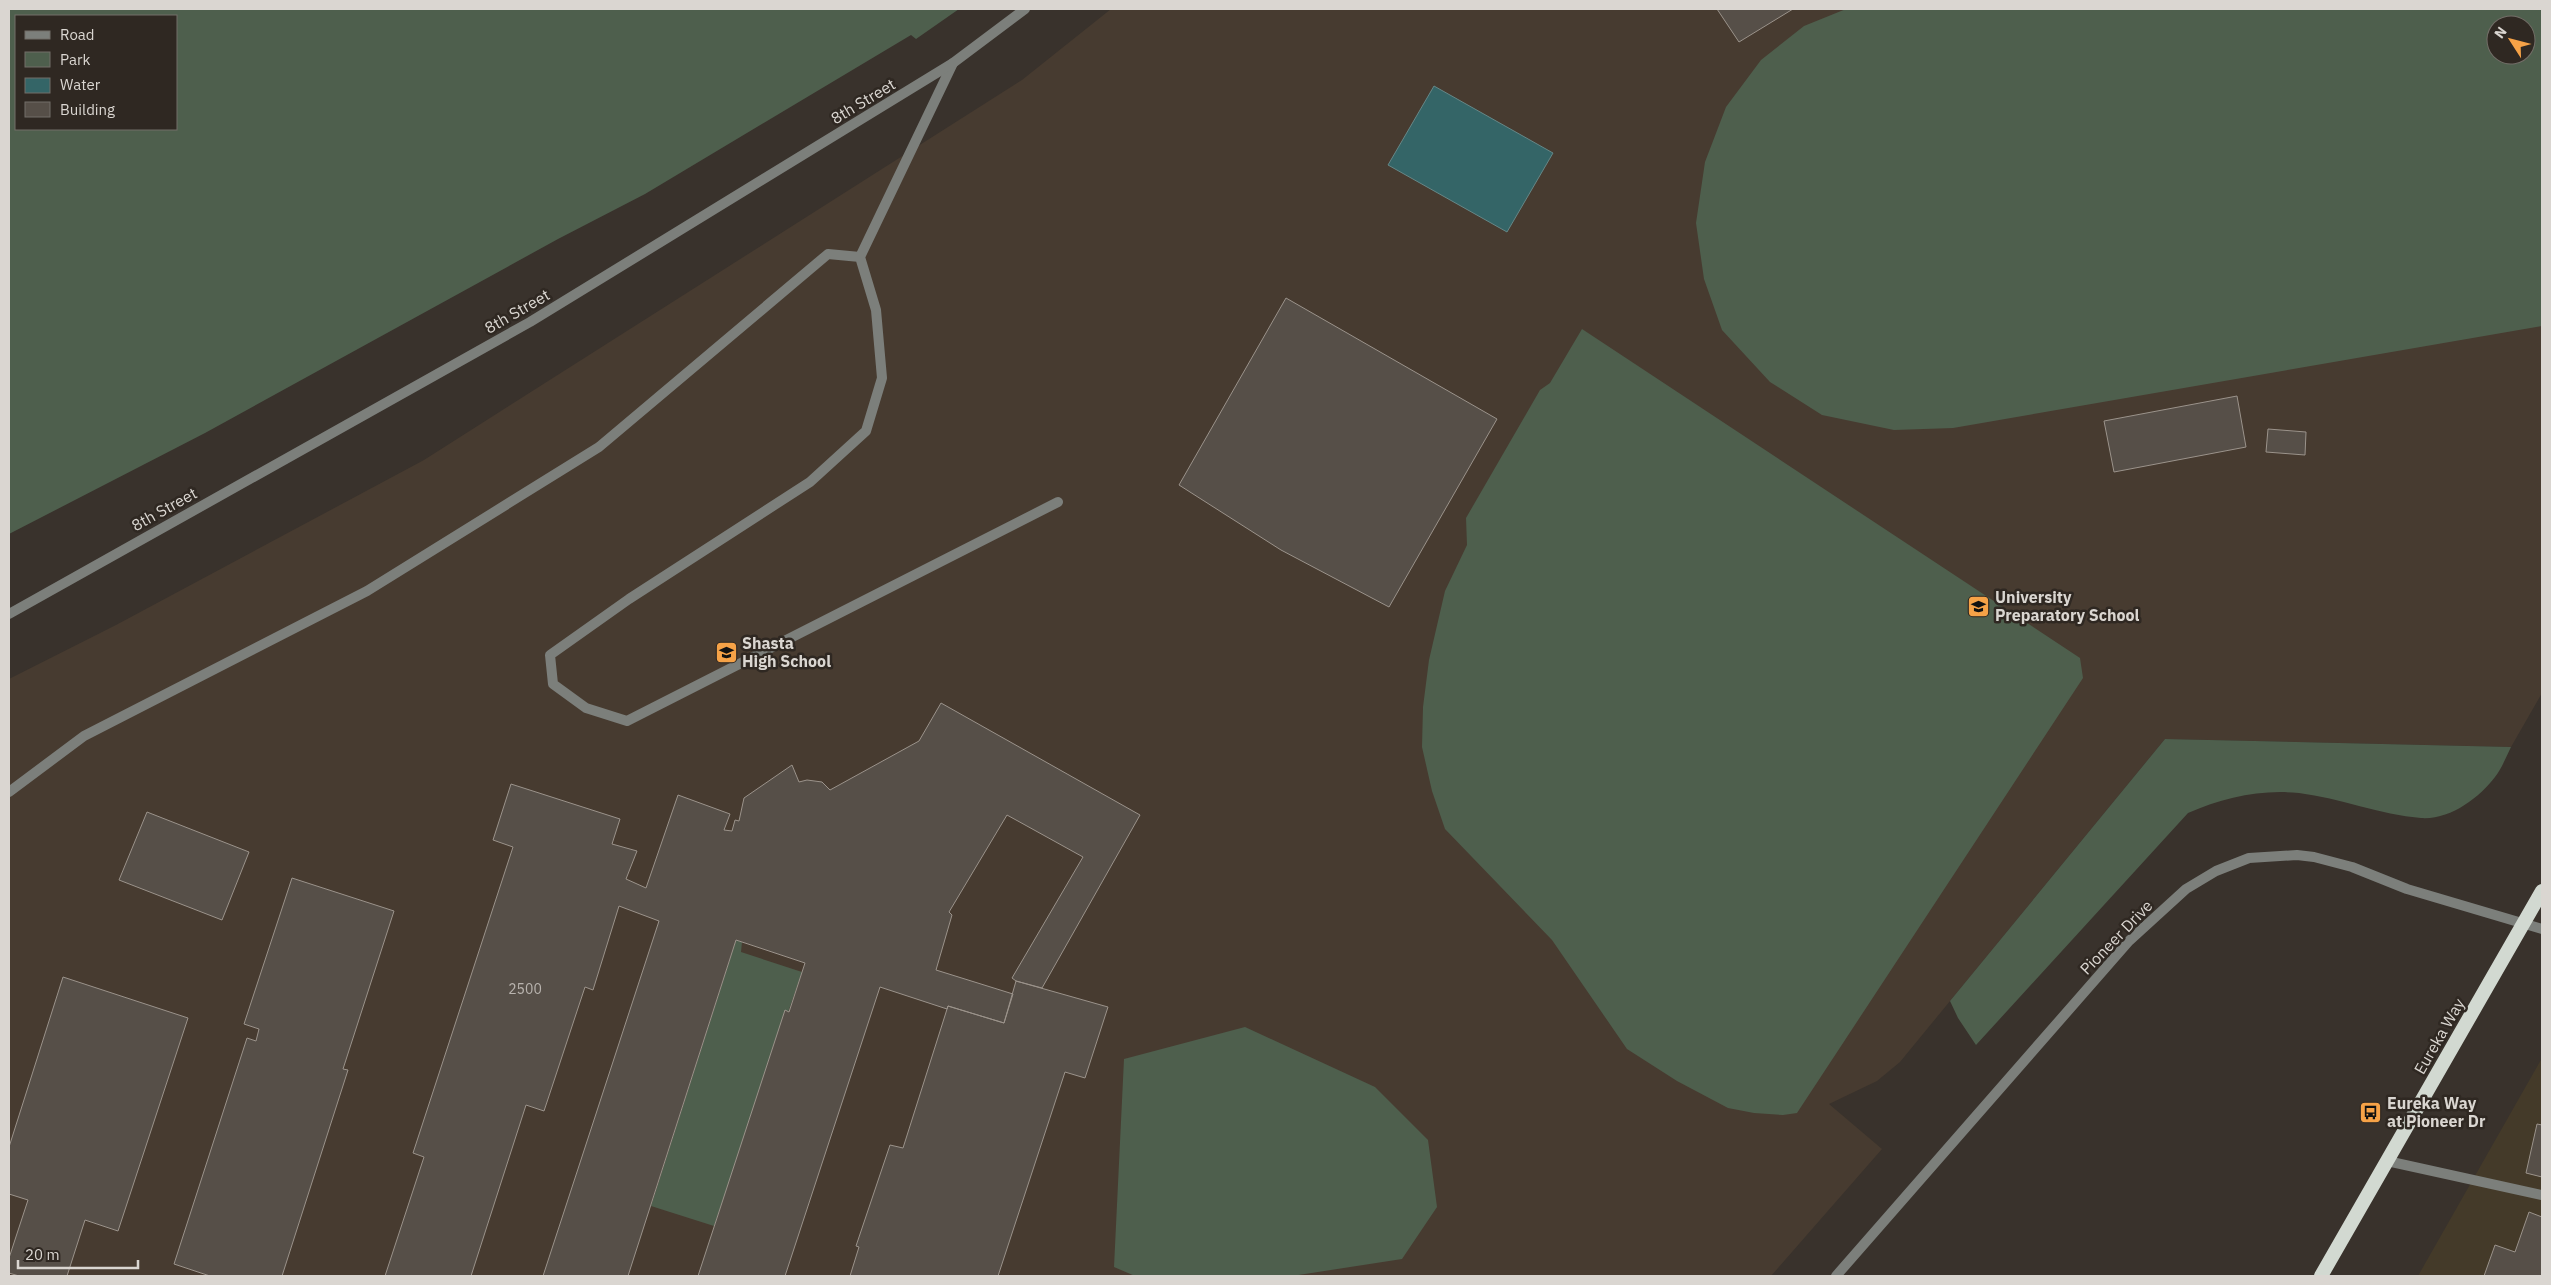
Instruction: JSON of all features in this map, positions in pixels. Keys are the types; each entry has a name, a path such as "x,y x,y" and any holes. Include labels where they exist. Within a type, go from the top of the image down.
{"highway":[{"name":"Eureka Way","path":"2321,1276 2542,891"}],"street":[{"name":"8th Street","path":"9,614 530,322 953,63 1025,9"},
{"path":"953,63 860,257 876,310 882,378 866,431 810,482 629,600 550,655 553,684 586,708 628,721 1058,502"},
{"path":"9,792 84,736 367,591 591,452 754,318 828,254 860,257"},
{"name":"Pioneer Drive","path":"1836,1276 2129,942 2156,914 2201,879 2249,858 2297,854 2352,867 2407,889 2542,929"},
{"path":"2387,1161 2542,1195"}],"shaded area":[{"name":"Shasta High School","path":"1111,9 2542,9 2542,693 2511,747 2165,739 1900,1062 1877,1081 1829,1104 1882,1149 1771,1276 9,1276 9,679 116,625 424,460 1022,80"},
{"path":"2542,1058 2542,1276 2418,1276"}],"green space":[{"path":"9,9 959,9 916,39 911,35 645,194 558,239 205,433 9,534"},
{"path":"1846,9 2542,9 2542,326 1953,428 1894,430 1822,415 1770,382 1722,330 1704,279 1696,223 1705,162 1726,107 1761,60 1804,26"},
{"path":"1582,329 2080,658 2083,678 1797,1113 1783,1115 1754,1113 1728,1108 1677,1081 1627,1049 1552,940 1445,829 1432,791 1422,747 1423,707 1429,660 1445,591 1467,545 1466,518 1540,390 1550,383"},
{"path":"2165,739 2511,747 2497,774 2481,793 2463,806 2432,818 2406,816 2314,795 2284,792 2270,792 2228,799 2188,813 1976,1045 1958,1018 1950,1001"},
{"path":"736,940 742,942 741,952 802,972 714,1226 651,1206"},
{"path":"1245,1027 1375,1087 1428,1140 1437,1207 1402,1259 1292,1276 1135,1276 1114,1267 1124,1059"}],"water":[{"path":"1434,86 1553,153 1507,232 1388,165"}],"building":[{"path":"1717,9 1793,9 1739,42"},
{"path":"1286,298 1497,419 1389,607 1281,550 1179,485"},
{"path":"2237,396 2246,447 2114,472 2104,421"},
{"path":"2268,429 2306,432 2305,455 2266,452"},
{"path":"941,703 1140,815 1042,988 1016,981 1012,978 1083,857 1007,815 949,912 952,915 936,970 1013,994 1004,1023 948,1006 947,1009 880,987 785,1276 698,1276 785,1010 789,1012 805,963 736,940 628,1276 543,1276 659,921 619,906 593,990 585,987 544,1111 526,1105 471,1276 385,1276 424,1157 413,1153 513,847 493,840 511,784 620,819 612,844 637,851 626,879 646,888 678,795 730,814 724,830 732,831 735,820 739,821 744,798 792,765 799,782 807,780 822,782 830,790 919,741"},
{"path":"147,812 249,852 222,920 119,880"},
{"path":"292,878 394,911 343,1069 348,1070 282,1276 210,1276 174,1264 247,1038 256,1041 259,1029 244,1024"},
{"path":"63,977 188,1018 118,1231 85,1220 67,1276 19,1276 9,1273 9,1258 28,1200 9,1194 9,1147"},
{"path":"1016,981 1108,1007 1085,1078 1065,1072 998,1276 850,1276 859,1247 856,1246 890,1145 903,1148 948,1006 1004,1023"},
{"path":"2537,1124 2542,1125 2542,1177 2526,1173"},
{"path":"2529,1212 2542,1217 2542,1276 2484,1276 2495,1245 2515,1252"}],"place":[{"name":"University Preparatory School","path":"1979,606"},
{"name":"Shasta High School","path":"726,652"},
{"name":"Eureka Way at Pioneer Dr","path":"2371,1112"}]}
